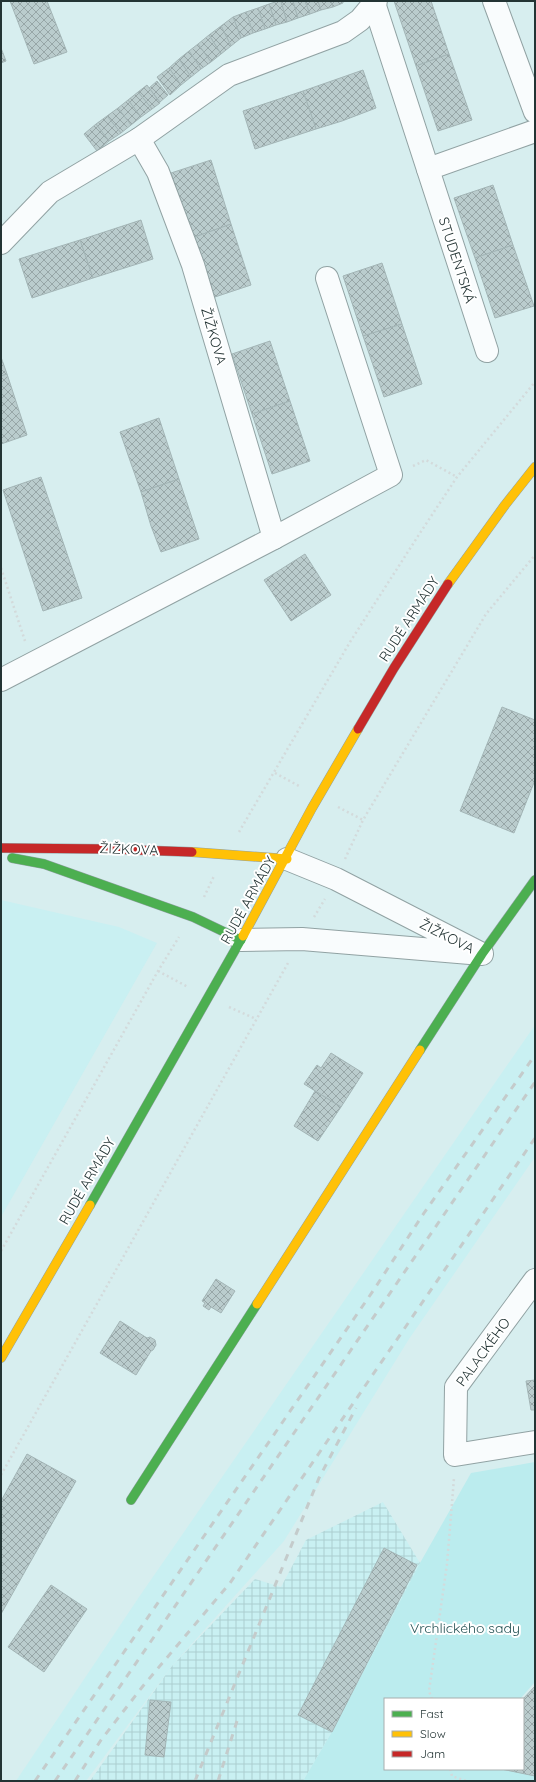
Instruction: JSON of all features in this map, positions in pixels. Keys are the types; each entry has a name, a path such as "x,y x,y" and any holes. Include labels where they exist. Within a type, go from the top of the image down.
{"street":[{"path":"494,1 535,112"},
{"path":"1,243 50,192 140,138 229,75 343,32 360,20 375,2"},
{"name":"STUDENTSKÁ","path":"375,2 487,351"},
{"path":"428,169 535,131"},
{"name":"ŽIŽKOVA","path":"140,138 158,172 193,265 274,538"},
{"path":"1,680 274,538 391,475 327,278"},
{"name":"RUDÉ ARMÁDY","path":"1,1358 287,859 318,796 430,609 501,508 535,467"},
{"name":"ŽIŽKOVA","path":"1,848 109,848 227,853 287,859 336,878 482,954"},
{"name":"ŽIŽKOVA","path":"1,856 44,864 192,917 241,940 302,939 482,954"},
{"path":"131,1500 482,954 535,880"},
{"name":"PALACKÉHO","path":"455,1455 456,1387 535,1280"},
{"path":"455,1455 535,1442"}],"path":[{"path":"1,1251 158,971 192,917 227,853 350,642 457,477 535,383"},
{"path":"391,475 426,460 457,477"},
{"path":"1,1476 336,878 363,820 486,614 535,555"},
{"path":"1,568 27,648 38,661"},
{"path":"432,1698 429,1691 447,1564 455,1455"},
{"path":"450,1770 452,1776 466,1781"}],"shaded area":[{"path":"1,900 119,927 157,943 1,1217"},
{"path":"535,1025 535,1157 409,1339 284,1541 172,1666 86,1781 16,1781 139,1597"},
{"path":"383,1502 420,1563 333,1730 303,1781 90,1781 172,1666 255,1579 281,1587 306,1540"}],"green space":[{"name":"Vrchlického sady","path":"535,1462 535,1682 521,1698 384,1698 384,1770 517,1770 535,1774 535,1781 303,1781 333,1730 420,1563 471,1473"}],"building":[{"path":"10,1 47,1 67,52 34,64"},
{"path":"281,1 287,22 276,25 269,4"},
{"path":"281,1 293,1 298,18 287,22"},
{"path":"293,1 305,1 310,14 298,18"},
{"path":"305,1 318,1 321,10 310,14"},
{"path":"318,1 331,1 333,7 321,10"},
{"path":"331,1 343,1 343,3 333,7"},
{"path":"394,1 431,1 449,54 416,66"},
{"path":"269,4 276,25 265,29 258,8"},
{"path":"258,8 265,29 253,33 246,12"},
{"path":"246,12 253,33 241,38 233,17"},
{"path":"233,17 241,38 231,46 221,26"},
{"path":"221,26 231,46 221,54 209,35"},
{"path":"209,35 221,54 211,62 198,44"},
{"path":"198,44 211,62 201,69 189,51"},
{"path":"1,48 6,61 1,63"},
{"path":"189,51 201,69 191,77 179,59"},
{"path":"449,54 472,120 438,131 416,66"},
{"path":"179,59 191,77 181,85 169,68"},
{"path":"169,68 181,85 170,95 157,77"},
{"path":"363,70 376,108 316,129 303,91"},
{"path":"157,81 168,95 160,102 149,88"},
{"path":"147,85 160,103 152,109 138,92"},
{"path":"303,91 316,129 255,149 243,111"},
{"path":"138,92 152,109 141,117 128,100"},
{"path":"128,100 141,117 131,125 118,108"},
{"path":"118,108 131,125 121,133 107,116"},
{"path":"107,116 121,133 109,141 96,124"},
{"path":"96,124 109,141 97,151 84,134"},
{"path":"211,160 231,224 192,238 171,173"},
{"path":"493,185 513,245 475,258 454,198"},
{"path":"141,220 153,259 93,278 80,240"},
{"path":"231,224 251,285 212,298 192,238"},
{"path":"80,240 93,278 32,298 19,259"},
{"path":"513,245 534,306 495,318 475,258"},
{"path":"382,263 402,324 363,336 343,276"},
{"path":"402,324 422,384 384,397 363,336"},
{"path":"270,341 290,401 252,414 232,354"},
{"path":"1,357 7,374 1,376"},
{"path":"7,374 27,435 1,444 1,376"},
{"path":"290,401 310,461 272,474 252,414"},
{"path":"159,418 179,479 141,492 120,432"},
{"path":"41,477 82,598 43,611 3,490"},
{"path":"179,479 199,539 161,552 151,526 141,492"},
{"path":"305,554 331,595 291,621 264,580"},
{"path":"502,707 535,720 535,780 514,833 460,811"},
{"path":"331,1053 363,1073 341,1107 304,1084 317,1065 321,1068"},
{"path":"315,1091 341,1107 318,1141 294,1126"},
{"path":"216,1279 235,1291 221,1313 211,1307 209,1310 203,1306 205,1303 202,1301"},
{"path":"120,1321 147,1338 150,1337 155,1340 156,1345 136,1375 100,1353"},
{"path":"535,1380 535,1410 531,1410 526,1381"},
{"path":"27,1454 76,1481 1,1614 1,1501"},
{"path":"384,1548 417,1565 332,1732 298,1715"},
{"path":"51,1585 87,1609 44,1672 8,1647"},
{"path":"535,1686 535,1776 506,1770 524,1770 524,1698"},
{"path":"150,1700 171,1702 164,1757 145,1755"}],"railway":[{"path":"35,1781 373,1291 424,1213 535,1055"},
{"path":"55,1781 535,1082"},
{"path":"75,1781 101,1740 143,1686 230,1583 535,1138"},
{"path":"195,1781 319,1478 356,1408"},
{"path":"218,1781 237,1721"}],"traffic: fast":[{"path":"12,858 44,864 193,917 241,940"},
{"path":"420,1050 482,954 535,880"},
{"path":"90,1205 243,936"},
{"path":"131,1500 257,1304"}],"traffic: slow":[{"path":"448,584 505,505 535,467"},
{"path":"243,936 312,808 358,729"},
{"path":"192,852 287,859"},
{"path":"257,1304 420,1050"},
{"path":"1,1358 90,1205"}],"traffic: jam":[{"path":"358,729 394,668 448,584"},
{"path":"1,848 109,849 192,852"}]}
